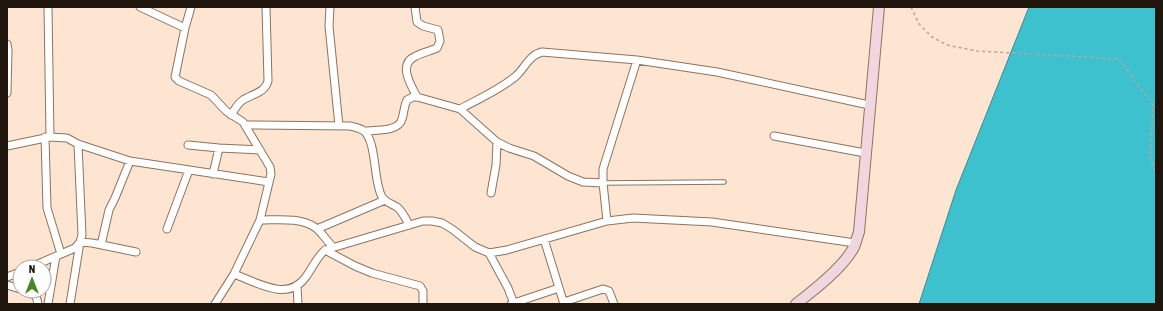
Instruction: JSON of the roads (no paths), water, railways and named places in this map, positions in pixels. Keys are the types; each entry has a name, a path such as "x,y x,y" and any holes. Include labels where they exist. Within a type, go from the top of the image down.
{"street":[{"path":"48,7 47,208 59,255 48,304"},
{"path":"140,7 185,28"},
{"path":"191,7 175,77 179,81 211,95 245,125 271,170 260,220 234,274 215,304"},
{"path":"231,114 240,102 260,91 267,85 266,7"},
{"path":"330,7 329,26 339,126"},
{"path":"415,7 417,22 423,26 438,30 440,41 437,48 414,56 406,66 408,80 417,97"},
{"path":"796,304 834,271 847,257 859,232 878,7"},
{"path":"7,44 7,92"},
{"path":"460,110 510,81 536,53 549,52 637,60 717,72 870,105"},
{"path":"607,221 603,183 605,163 637,60"},
{"path":"245,125 339,126 357,128 364,131 390,129 398,126 402,120 407,100 417,97 460,110 497,142 509,148 534,156 576,179 589,183 603,183"},
{"path":"364,131 371,144 382,197 402,212 409,225"},
{"path":"774,136 865,153"},
{"path":"7,146 47,137 67,138 78,144 130,161 269,182"},
{"path":"491,193 496,165 497,142"},
{"path":"70,304 82,235 78,144"},
{"path":"188,145 260,150"},
{"path":"213,174 219,148"},
{"path":"101,244 109,210 130,161"},
{"path":"167,229 189,170"},
{"path":"317,229 385,200"},
{"path":"234,274 275,289 283,290 297,286 305,278 325,250 423,221 442,223 475,247 489,253 507,250 544,240 607,221 633,218 712,222 855,243"},
{"path":"260,220 300,222 309,224 317,229 332,248"},
{"path":"544,240 564,303 603,289 609,291 614,304"},
{"path":"50,259 75,248 80,242"},
{"path":"80,242 101,244 136,252"},
{"path":"325,250 372,273 420,286 423,291 422,304"},
{"path":"489,253 502,276 513,304 559,288"},
{"path":"297,286 298,304"}],"lane":[{"path":"603,183 724,182"}],"water":[{"path":"1029,7 1156,7 1156,304 919,304 956,190"}]}
